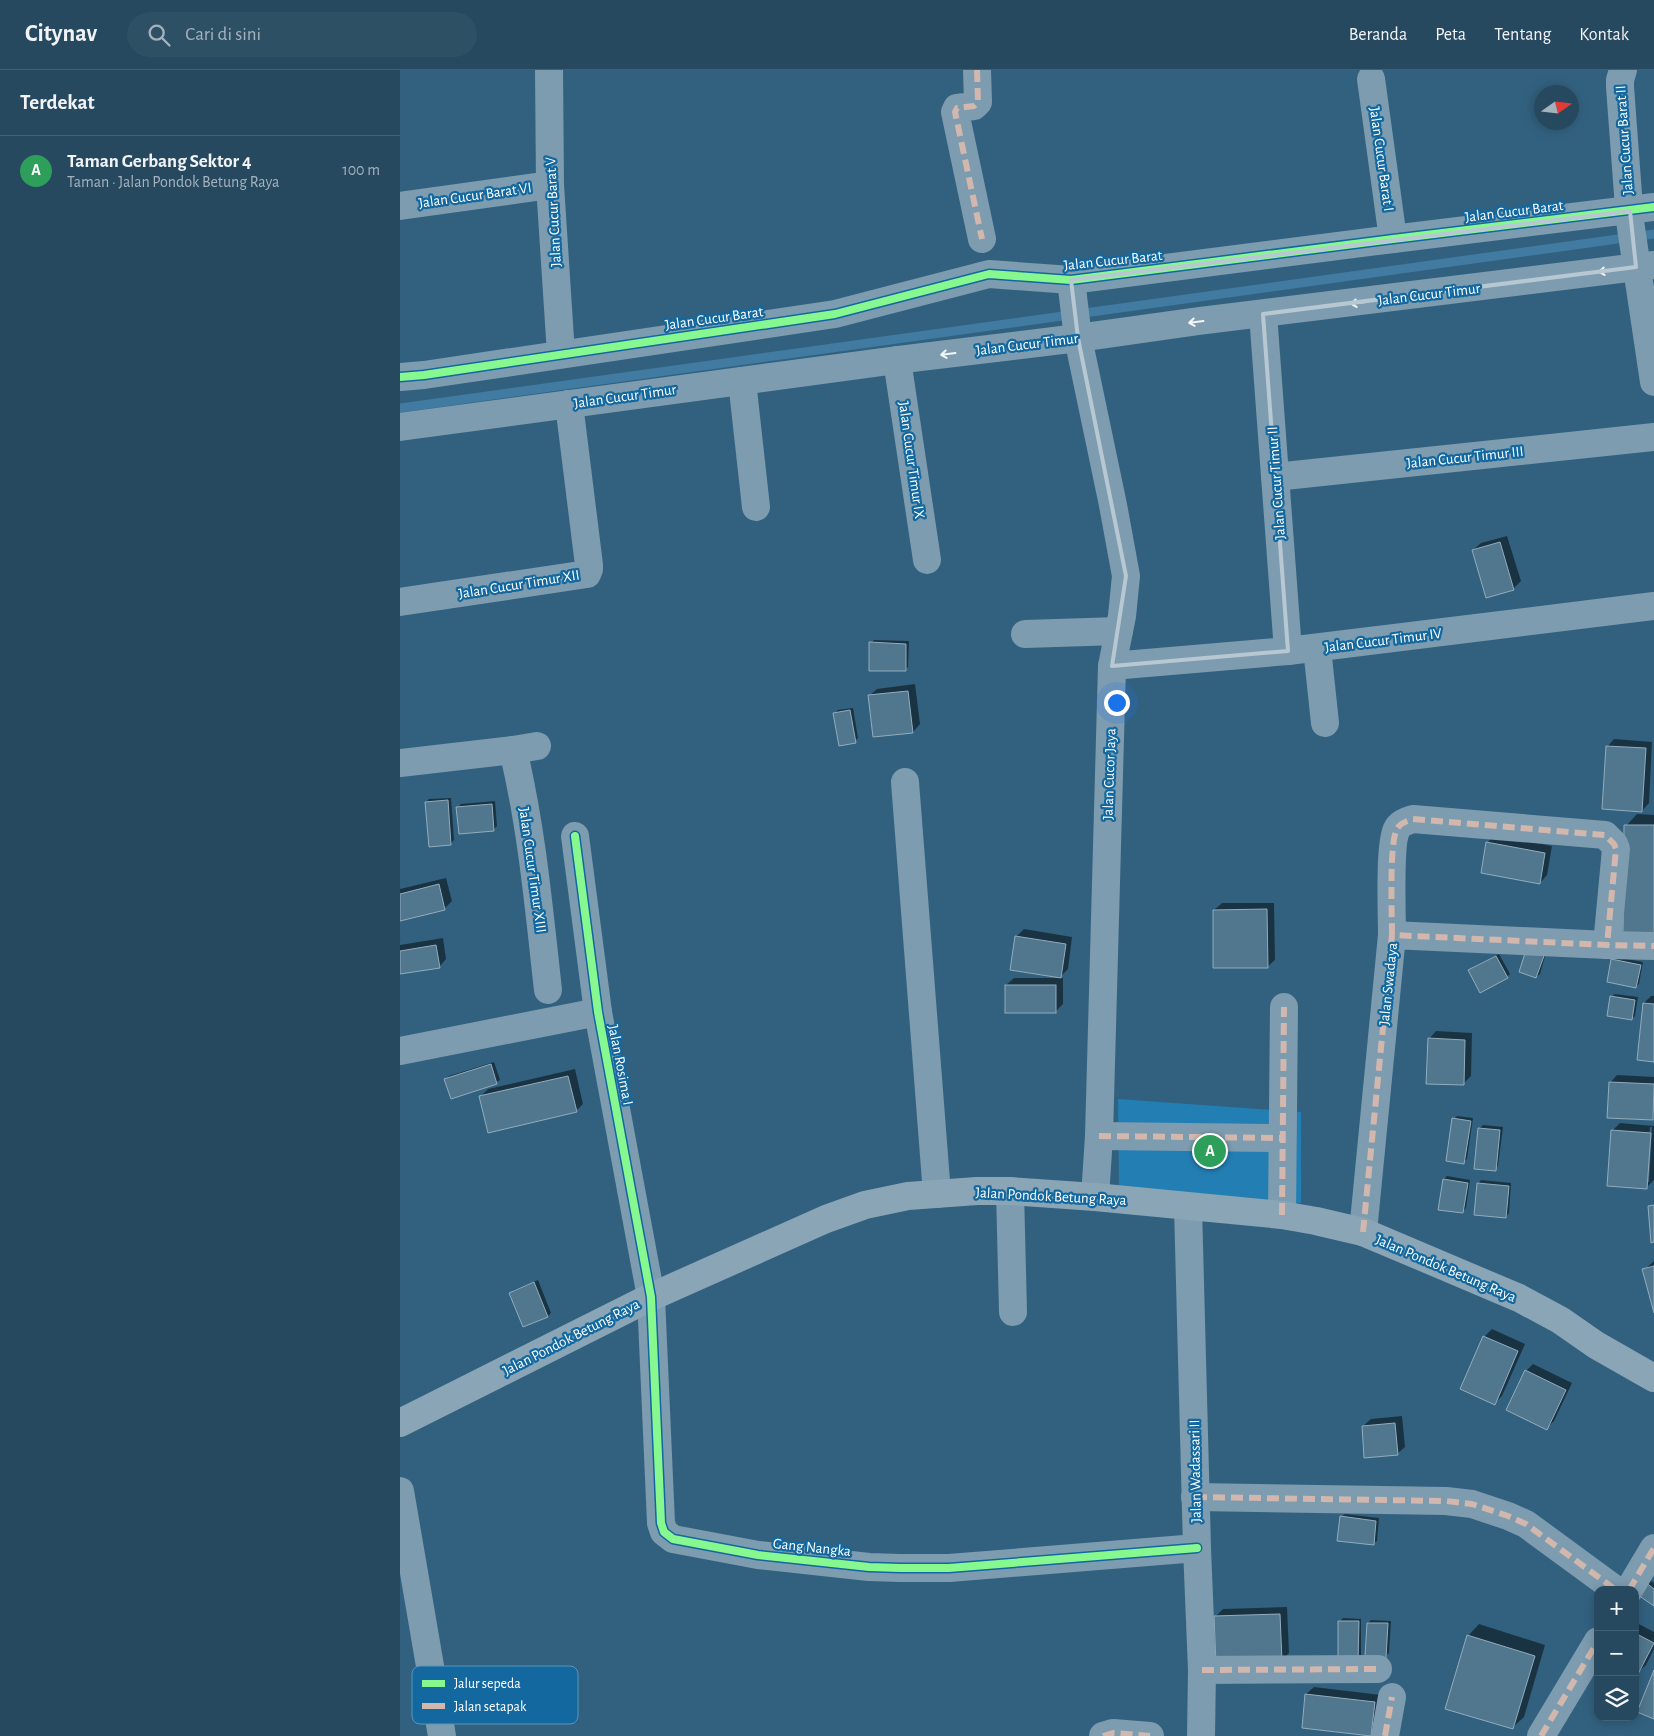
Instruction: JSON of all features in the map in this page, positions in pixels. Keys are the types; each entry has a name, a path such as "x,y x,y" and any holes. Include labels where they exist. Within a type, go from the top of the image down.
{"main road":[{"name":"Jalan Pondok Betung Raya","path":"400,1423 650,1297 849,1210 900,1197 1010,1191 1096,1197 1282,1215 1363,1232 1519,1298 1560,1320 1596,1344 1654,1378"}],"street":[{"name":"Jalan Cucur Barat V","path":"549,70 550,185 561,354"},
{"path":"977,70 978,102 974,106 957,108 955,112 982,239"},
{"name":"Jalan Cucur Barat II","path":"1623,70 1620,87 1638,213 1654,382"},
{"name":"Jalan Cucur Barat I","path":"1371,79 1393,239"},
{"name":"Jalan Cucur Barat VI","path":"400,206 550,185"},
{"name":"Jalan Cucur Barat","path":"400,377 834,314 990,274 1071,284 1393,239 1638,213"},
{"name":"Jalan Cucur Timur","path":"400,427 897,360 1078,333 1263,314 1642,262"},
{"name":"Jalan Cucor Jaya","path":"1071,284 1078,333 1126,576 1125,594 1112,666 1096,1197"},
{"name":"Jalan Cucur Timur II","path":"1263,314 1288,651"},
{"name":"Jalan Cucur Timur IX","path":"897,360 926,560"},
{"path":"742,381 756,507"},
{"name":"Jalan Cucur Timur XII","path":"400,602 586,574 590,569 590,565 569,404"},
{"name":"Jalan Cucur Timur III","path":"1276,477 1654,437"},
{"name":"Jalan Cucur Timur IV","path":"1112,666 1317,648 1654,606"},
{"path":"1025,634 1119,631"},
{"path":"1317,648 1325,723"},
{"name":"Jalan Cucur Timur XIII","path":"400,763 525,748 523,794 538,891 548,990"},
{"path":"905,782 937,1194"},
{"path":"1392,935 1392,848 1396,829 1403,822 1413,819 1605,835 1614,844 1616,850 1607,945"},
{"name":"Jalan Rosima I","path":"575,836 598,1012 650,1297"},
{"name":"Jalan Swadaya","path":"1363,1232 1392,935 1654,946"},
{"path":"1282,1215 1284,1007"},
{"name":"Jalan Rosima I","path":"400,1051 598,1012"},
{"path":"1099,1136 1282,1138"},
{"path":"1010,1191 1013,1312"},
{"name":"Jalan Wadassari II","path":"1188,1207 1195,1497 1202,1670 1202,1736"},
{"name":"Gang Nangka","path":"650,1297 661,1526 664,1532 673,1539 758,1555 869,1567 900,1568 949,1568 1197,1548"},
{"path":"400,1491 430,1666"},
{"path":"1195,1497 1446,1501 1472,1504 1526,1524 1611,1586"},
{"path":"1630,1586 1654,1548"},
{"path":"1541,1736 1594,1648"},
{"path":"1202,1670 1378,1669"},
{"path":"1385,1736 1392,1697"},
{"path":"1103,1736 1114,1733 1150,1736"}],"highlighted area":[{"path":"1630,211 1636,267 1263,314 1288,651 1112,666 1126,576 1078,338 1071,280"}],"shaded area":[{"path":"1118,1099 1301,1112 1301,1203 1119,1189"}],"building":[{"path":"1500,542 1514,590 1486,598 1472,550"},
{"path":"869,642 906,644 906,671 869,671"},
{"path":"908,691 913,733 873,737 868,695"},
{"path":"850,710 856,743 839,746 833,713"},
{"path":"1606,746 1646,748 1642,812 1602,809"},
{"path":"448,800 451,845 429,847 425,802"},
{"path":"492,804 494,831 459,834 456,807"},
{"path":"1624,825 1654,825 1654,933 1623,933"},
{"path":"1486,842 1545,853 1540,884 1481,873"},
{"path":"439,884 445,910 400,921 400,894"},
{"path":"1267,909 1268,968 1213,968 1213,910"},
{"path":"1015,936 1066,944 1061,978 1010,970"},
{"path":"436,945 440,968 400,974 400,951"},
{"path":"1526,950 1544,956 1536,978 1519,972"},
{"path":"1496,956 1508,978 1480,993 1468,970"},
{"path":"1611,959 1641,965 1636,988 1607,982"},
{"path":"1005,985 1056,985 1056,1013 1005,1013"},
{"path":"1610,996 1635,1000 1632,1020 1607,1016"},
{"path":"1643,1003 1654,1004 1654,1062 1637,1060"},
{"path":"1428,1038 1465,1040 1464,1085 1426,1084"},
{"path":"491,1064 497,1084 451,1099 444,1079"},
{"path":"568,1076 577,1112 488,1133 479,1096"},
{"path":"1609,1082 1654,1084 1653,1120 1607,1118"},
{"path":"1452,1118 1471,1121 1464,1164 1446,1161"},
{"path":"1478,1128 1500,1130 1496,1171 1474,1169"},
{"path":"1611,1130 1651,1133 1647,1189 1607,1186"},
{"path":"1443,1179 1468,1183 1463,1213 1438,1210"},
{"path":"1477,1183 1509,1186 1506,1218 1474,1215"},
{"path":"1654,1205 1654,1242 1651,1243 1648,1206"},
{"path":"1654,1266 1654,1313 1642,1269"},
{"path":"534,1282 548,1317 523,1327 509,1293"},
{"path":"1483,1336 1518,1351 1495,1405 1460,1389"},
{"path":"1525,1370 1566,1390 1547,1430 1506,1410"},
{"path":"1395,1423 1398,1455 1364,1458 1362,1426"},
{"path":"1340,1516 1376,1521 1374,1545 1337,1541"},
{"path":"1644,1581 1654,1589 1654,1606 1639,1596 1639,1588"},
{"path":"1280,1614 1282,1662 1216,1664 1214,1616"},
{"path":"1338,1621 1359,1621 1358,1661 1338,1661"},
{"path":"1367,1623 1388,1623 1386,1658 1365,1656"},
{"path":"1467,1635 1535,1656 1513,1729 1445,1709"},
{"path":"1639,1635 1654,1643 1639,1672"},
{"path":"1654,1670 1654,1719 1639,1713 1639,1707"},
{"path":"1305,1694 1375,1702 1371,1736 1302,1728"}],"waterway":[{"path":"400,408 1654,234"}],"marked path":[{"path":"977,70 978,102 974,106 957,108 955,112 982,239"},
{"path":"1392,935 1391,897 1394,837 1400,825 1413,819 1605,835 1614,844 1616,849 1607,945"},
{"path":"1363,1232 1392,935 1654,946"},
{"path":"1282,1215 1284,1007"},
{"path":"1099,1136 1282,1138"},
{"path":"1195,1497 1446,1501 1472,1504 1526,1524 1611,1586"},
{"path":"1631,1586 1654,1548"},
{"path":"1541,1736 1594,1648"},
{"path":"1202,1670 1378,1669"},
{"path":"1385,1736 1392,1697"},
{"path":"1103,1736 1113,1733 1150,1736"}],"cycle path":[{"path":"400,377 835,314 989,274 1071,280 1654,207"},
{"path":"575,836 598,1012 651,1297 661,1523 664,1532 673,1539 758,1555 869,1567 900,1568 949,1568 1197,1548"}],"place":[{"name":"Taman Gerbang Sektor 4","path":"1210,1151"}]}
